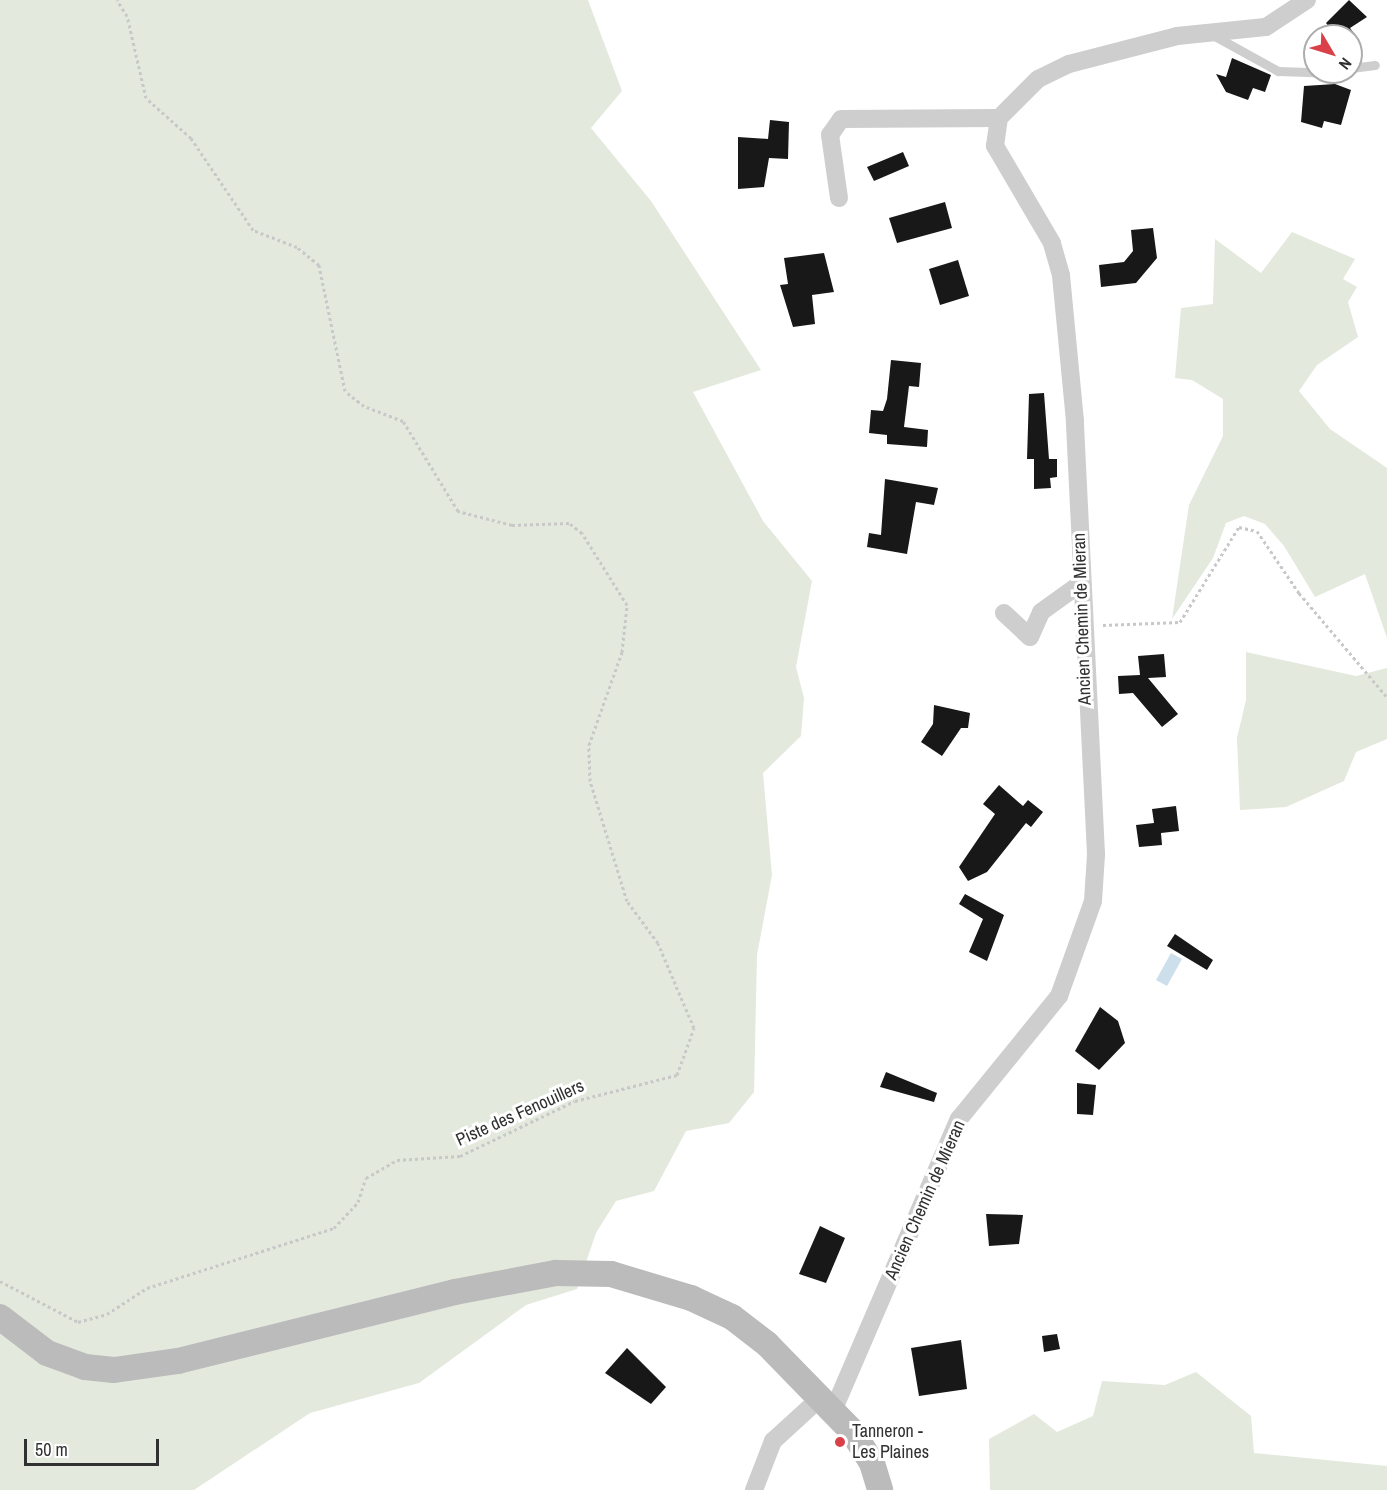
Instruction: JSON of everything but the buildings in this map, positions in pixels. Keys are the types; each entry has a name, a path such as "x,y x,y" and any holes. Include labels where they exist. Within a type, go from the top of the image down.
{"street":[{"path":"839,198 830,135 841,119 999,118 1038,79 1069,64 1114,49 1266,27 1307,0"},
{"name":"Ancien Chemin de Mieran","path":"826,1405 959,1119 1037,1029 1078,954 1093,901 1096,854 1080,626 1075,421 1061,275 1052,243 994,146 999,118"},
{"path":"1004,613 1030,637 1041,612 1080,584"},
{"path":"0,1317 47,1353 85,1367 114,1370 178,1361 455,1292 556,1273 610,1274 722,1312 767,1344 861,1442 880,1490"},
{"path":"754,1490 773,1441 826,1405"}],"lane":[{"path":"1211,34 1278,70 1303,71"},
{"path":"1363,66 1375,65"}],"path":[{"name":"Piste des Fenouillers","path":"0,1281 78,1322 107,1314 147,1288 334,1228 358,1202 366,1178 396,1160 460,1156 574,1101 677,1075 694,1028 658,943 627,901 590,781 589,745 622,651 627,605 582,533 569,523 512,525 458,512 403,421 364,406 345,391 318,265 297,246 254,230 191,138 146,98 127,16 117,0"},
{"path":"1080,626 1180,622 1239,527 1257,531 1312,610 1387,697"}],"shaded area":[{"path":"0,0 588,0 622,91 591,128 651,201 761,370 693,392 763,521 812,581 796,667 804,698 801,736 763,773 772,875 757,955 754,1092 729,1123 686,1131 654,1191 616,1201 596,1233 577,1289 526,1305 419,1383 310,1413 194,1490 0,1490"},
{"path":"1292,232 1355,259 1343,279 1357,287 1348,302 1358,337 1317,365 1299,391 1330,429 1387,468 1387,638 1365,574 1315,597 1284,546 1265,524 1244,516 1226,523 1213,558 1172,619 1189,505 1223,436 1223,399 1192,380 1175,378 1181,308 1213,304 1215,239 1261,273"},
{"path":"1246,652 1356,676 1387,668 1387,739 1356,752 1344,781 1286,807 1240,810 1237,738 1246,700"},
{"path":"1196,1372 1251,1416 1254,1453 1387,1466 1387,1490 990,1490 989,1439 1034,1414 1057,1432 1093,1416 1102,1381 1165,1385"}],"water":[{"path":"1171,953 1182,959 1167,986 1156,980"}],"place":[{"name":"Tanneron - Les Plaines","path":"840,1442"}]}
